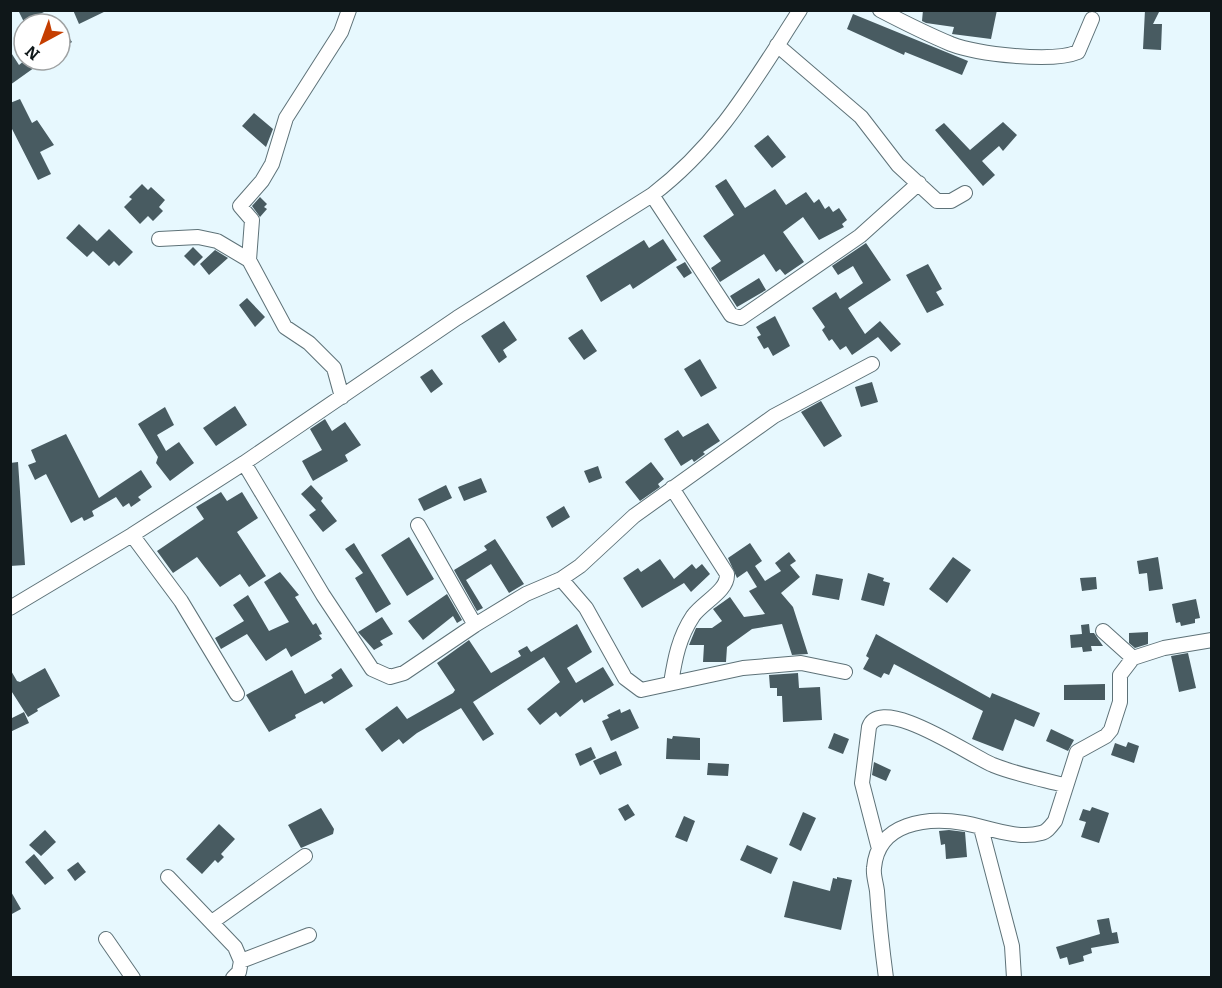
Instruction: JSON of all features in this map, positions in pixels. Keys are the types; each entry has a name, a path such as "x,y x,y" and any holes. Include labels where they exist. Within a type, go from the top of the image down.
{"street":[{"path":"249,260 254,230 252,220 240,206 262,181 272,164 286,118 336,41 349,10"},
{"path":"10,608 132,536 457,318 652,195 701,153 742,99 800,10"},
{"path":"880,10 953,45 1022,57 1066,57 1078,52 1092,19"},
{"path":"777,45 861,117 898,165 937,201 951,201 965,194"},
{"path":"652,195 731,315 741,318 860,236 919,183"},
{"path":"159,239 198,237 217,241 249,260 285,327 309,343 334,368 342,397"},
{"path":"244,463 323,595 372,669 381,675 390,677 405,673 525,594 561,579 580,566 634,516 774,417 872,364"},
{"path":"671,683 677,646 682,634 694,615 711,597 725,587 728,580 727,574 672,488"},
{"path":"418,525 475,625"},
{"path":"132,536 181,601 237,694"},
{"path":"561,579 586,608 613,658 632,685 641,690 742,668 801,663 845,672"},
{"path":"1103,631 1133,658"},
{"path":"886,978 878,925 874,868 879,849 896,829 909,824 932,821 964,823 981,828 1040,834 1054,821 1064,785 1077,752 1106,736 1111,730 1120,702 1120,675 1133,658 1164,648 1212,640"},
{"path":"879,849 862,783 869,727 877,718 898,719 939,735 994,766 1064,785"},
{"path":"981,828 1012,946 1014,978"},
{"path":"212,922 305,856"},
{"path":"168,878 235,947 241,961 239,972 233,978"},
{"path":"241,961 309,935"},
{"path":"106,939 132,978"}],"building":[{"path":"18,10 48,10 44,12 19,12"},
{"path":"73,10 108,10 79,24"},
{"path":"923,10 997,10 991,39 952,34 954,27 926,23 922,21"},
{"path":"1145,10 1160,10 1153,24 1162,24 1161,50 1143,49"},
{"path":"853,14 968,61 962,75 905,52 904,55 847,29"},
{"path":"10,51 12,72 28,72 10,85"},
{"path":"20,99 32,123 37,120 54,145 40,152 51,174 38,180 10,125 10,103"},
{"path":"254,113 273,129 266,147 242,126"},
{"path":"1003,122 1017,135 1003,151 999,146 982,161 995,175 983,186 935,130 944,123 970,150"},
{"path":"768,135 786,157 772,168 754,146"},
{"path":"726,179 745,208 775,189 786,205 806,192 814,203 819,199 825,209 829,206 833,212 839,208 847,220 842,224 844,227 819,240 803,217 783,232 804,262 785,275 780,269 776,272 764,254 720,282 711,268 721,261 703,236 734,215 715,186"},
{"path":"142,184 148,190 151,187 165,200 159,207 163,211 153,221 148,216 140,224 124,207 132,199 129,197"},
{"path":"260,197 267,204 264,207 267,209 260,217 252,206"},
{"path":"79,224 97,241 109,229 133,252 119,266 114,261 109,266 93,251 87,257 66,238"},
{"path":"663,239 677,260 633,289 630,284 601,302 586,276 644,240 649,248"},
{"path":"866,243 891,280 848,308 865,334 880,321 901,344 891,352 878,337 852,355 846,346 840,350 832,339 829,341 822,330 825,327 812,308 836,292 840,299 863,283 853,266 838,275 832,266"},
{"path":"193,247 203,257 194,266 184,256"},
{"path":"215,250 228,258 209,275 200,264"},
{"path":"685,262 692,273 684,278 676,267"},
{"path":"928,264 942,289 936,292 944,305 927,313 906,275"},
{"path":"759,278 766,290 737,307 730,296"},
{"path":"247,298 265,317 255,327 239,305"},
{"path":"775,316 790,346 773,356 768,347 764,349 757,337 761,335 756,327"},
{"path":"504,321 517,340 503,350 507,357 499,363 481,336"},
{"path":"582,329 597,351 584,360 568,338"},
{"path":"700,359 717,388 701,397 684,369"},
{"path":"432,369 443,384 431,393 420,377"},
{"path":"872,382 878,402 861,407 855,387"},
{"path":"821,401 842,436 824,447 801,412"},
{"path":"235,406 247,425 216,446 203,428"},
{"path":"165,407 174,425 157,435 166,451 179,442 194,463 170,481 156,463 158,457 138,424"},
{"path":"325,419 332,431 345,422 361,445 345,455 348,461 313,481 302,461 322,450 310,429"},
{"path":"708,423 720,441 703,452 705,454 694,462 692,459 681,466 664,439 678,430 683,437"},
{"path":"66,434 99,498 141,470 152,487 138,497 141,500 131,507 129,503 123,507 116,497 92,511 94,516 84,521 82,517 71,523 46,474 35,480 28,465 36,462 31,450"},
{"path":"18,462 25,565 10,566 10,463"},
{"path":"651,462 664,479 658,484 660,487 640,501 625,482"},
{"path":"598,466 602,478 589,483 584,471"},
{"path":"481,478 487,492 464,501 458,487"},
{"path":"311,485 323,498 321,501 337,521 323,532 309,515 316,510 301,494"},
{"path":"446,485 452,498 424,511 418,499"},
{"path":"221,492 227,501 242,492 258,518 237,532 266,576 249,587 240,574 220,587 197,557 173,573 157,551 204,519 196,507"},
{"path":"564,506 570,517 552,528 546,517"},
{"path":"409,537 434,579 407,596 381,555"},
{"path":"495,539 524,584 509,593 491,564 466,580 483,608 477,611 454,570 487,550 484,546"},
{"path":"354,543 391,604 376,613 355,578 363,573 345,549"},
{"path":"750,543 762,561 755,566 765,581 781,571 775,563 789,552 796,561 790,565 800,577 781,593 793,607 808,654 792,655 782,624 752,629 727,647 726,662 703,662 704,645 689,645 696,628 712,628 722,621 713,609 730,597 744,617 765,614 749,591 757,587 747,571 737,578 728,558"},
{"path":"953,557 971,570 947,603 929,589"},
{"path":"1158,557 1163,589 1149,591 1147,573 1139,574 1137,561"},
{"path":"660,559 674,579 692,564 696,569 702,564 710,574 691,592 684,583 642,608 623,578 638,568 641,572"},
{"path":"280,572 299,595 295,597 313,625 316,623 322,639 291,657 286,648 266,661 247,634 221,649 215,638 244,621 233,605 248,595 269,631 289,622 264,582"},
{"path":"868,573 884,578 883,581 890,583 884,606 861,600"},
{"path":"816,574 843,579 839,600 812,595"},
{"path":"1096,577 1097,589 1082,591 1080,578"},
{"path":"447,594 462,620 457,623 453,616 423,640 408,621"},
{"path":"1196,599 1200,618 1195,619 1195,623 1181,626 1180,622 1176,623 1172,604"},
{"path":"382,617 393,634 380,641 383,645 374,650 358,632"},
{"path":"577,624 592,652 567,668 576,683 603,667 614,685 584,703 582,699 560,717 556,712 540,725 527,709 560,682 544,657 473,702 494,734 483,741 461,708 417,733 403,744 399,739 382,752 365,729 397,706 407,719 453,693 455,690 437,663 469,640 491,673 521,656 518,651 527,646 531,652"},
{"path":"1089,624 1090,633 1094,633 1103,646 1091,646 1092,651 1083,652 1082,647 1071,648 1070,635 1082,634 1081,625"},
{"path":"1148,632 1148,644 1135,648 1129,643 1129,633"},
{"path":"876,634 990,698 992,693 1040,713 1034,727 1015,719 1003,751 972,739 983,711 894,664 889,675 884,673 881,678 863,669"},
{"path":"1188,653 1196,688 1179,692 1171,656"},
{"path":"45,668 60,696 28,717 10,689 10,669 20,682"},
{"path":"341,668 353,686 324,704 322,701 295,715 296,718 269,732 246,695 292,670 305,694 333,678 331,675"},
{"path":"798,673 799,688 820,687 822,720 783,722 782,696 777,696 777,688 770,688 769,675"},
{"path":"1105,684 1105,700 1064,700 1064,685"},
{"path":"620,709 621,713 630,709 639,728 611,741 602,721 609,718 607,715"},
{"path":"24,712 29,723 10,732 10,719"},
{"path":"1051,729 1074,740 1068,751 1046,741"},
{"path":"834,733 849,739 843,754 828,748"},
{"path":"673,736 700,738 700,760 666,759 667,738 672,739"},
{"path":"1128,742 1139,746 1134,763 1111,755 1115,743 1126,747"},
{"path":"591,747 596,758 580,766 575,754"},
{"path":"616,751 622,765 600,775 593,761"},
{"path":"874,762 891,770 886,781 872,775"},
{"path":"708,763 729,764 728,776 707,775"},
{"path":"628,804 635,815 625,821 618,809"},
{"path":"1092,807 1109,813 1099,843 1081,837 1086,822 1079,820 1083,809 1090,811"},
{"path":"321,808 334,829 333,834 301,848 288,825"},
{"path":"803,812 816,818 801,851 789,845"},
{"path":"684,816 695,821 687,842 675,837"},
{"path":"219,824 235,839 221,854 224,857 218,863 215,860 202,874 186,859"},
{"path":"45,830 56,842 41,856 29,845"},
{"path":"939,831 965,832 967,857 946,859 945,844 941,845"},
{"path":"747,845 778,858 771,874 740,860"},
{"path":"34,854 54,878 45,885 25,862"},
{"path":"78,862 86,872 75,881 67,870"},
{"path":"837,877 852,880 841,930 784,917 793,881 830,891 833,878 837,879"},
{"path":"10,890 21,909 10,915"},
{"path":"1109,918 1112,933 1117,932 1119,943 1091,948 1092,953 1083,956 1084,961 1069,965 1067,957 1060,959 1056,947 1100,934 1097,920"}]}
